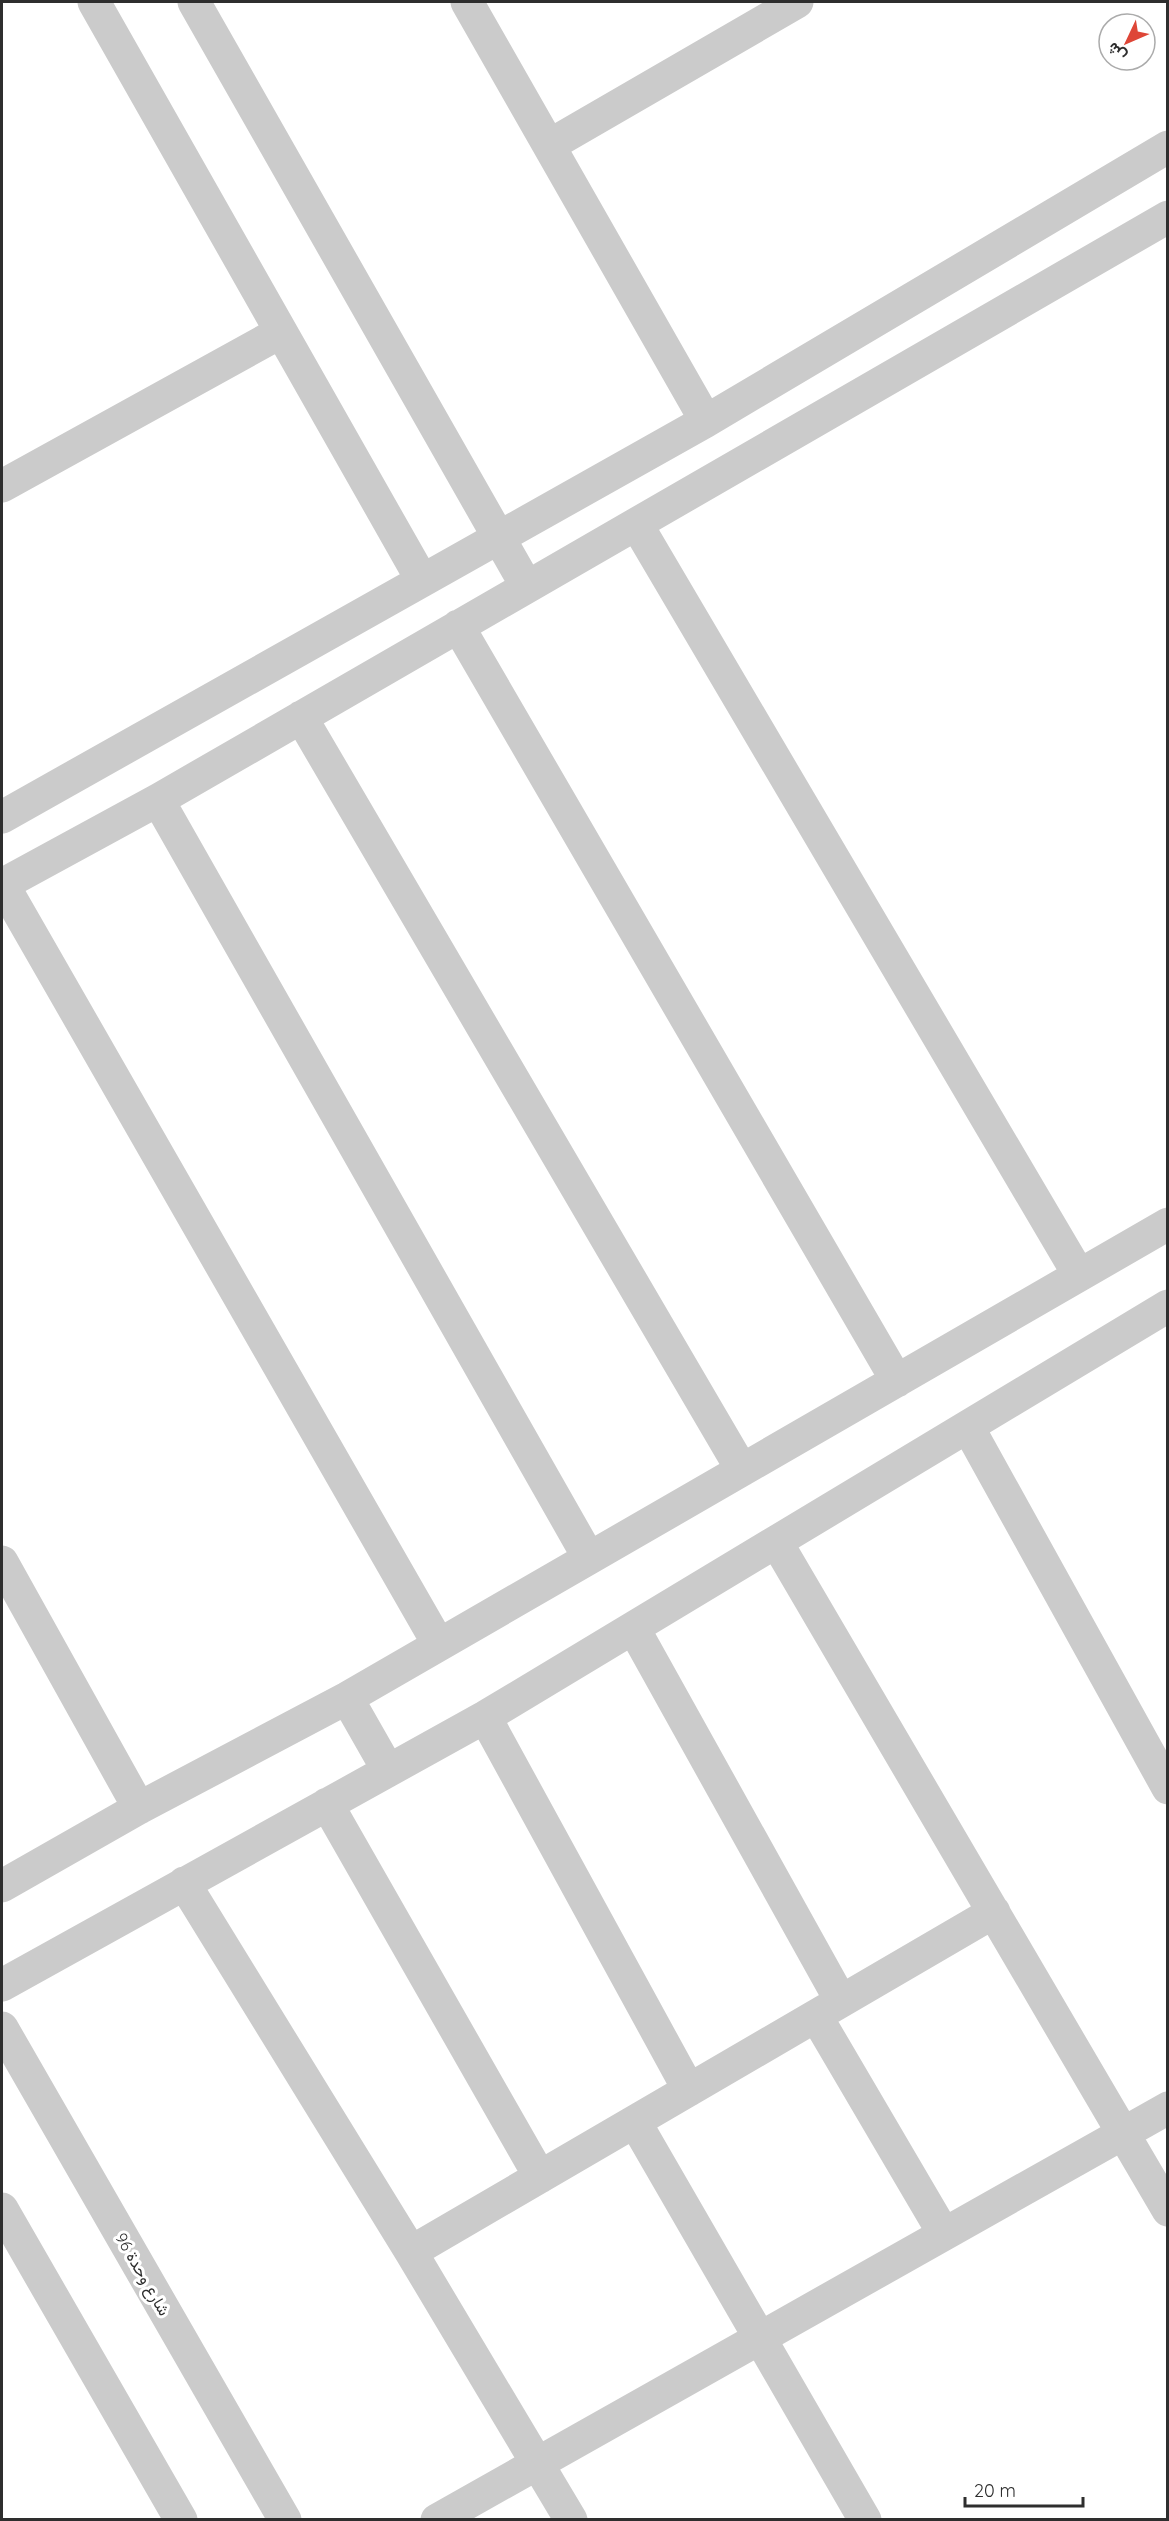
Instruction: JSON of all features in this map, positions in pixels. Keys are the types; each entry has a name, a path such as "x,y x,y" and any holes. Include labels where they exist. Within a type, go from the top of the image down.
{"street":[{"path":"94,2 422,580"},
{"path":"194,2 527,586"},
{"path":"466,2 550,145 706,421"},
{"path":"550,145 760,11 797,2"},
{"path":"2,817 706,421 1167,147"},
{"path":"439,1645 2,884 158,800 1167,217"},
{"path":"2,486 281,332"},
{"path":"637,525 1079,1275"},
{"path":"458,626 897,1381"},
{"path":"301,717 742,1470"},
{"path":"158,800 589,1558"},
{"path":"2,1886 139,1808 347,1698 1167,1224"},
{"path":"2,1985 485,1717 968,1427 1164,1317"},
{"path":"968,1427 1167,1788"},
{"path":"777,1543 1167,2210"},
{"path":"2,1562 139,1808"},
{"path":"634,1629 944,2234"},
{"path":"347,1698 388,1770"},
{"path":"485,1717 689,2090"},
{"path":"327,1804 540,2177"},
{"path":"184,1883 411,2252 572,2520"},
{"path":"411,2252 994,1912"},
{"name":"شارع وحدة 96","path":"2,2028 285,2520"},
{"path":"437,2520 1167,2108"},
{"path":"635,2122 865,2520"},
{"path":"2,2209 181,2520"}]}
